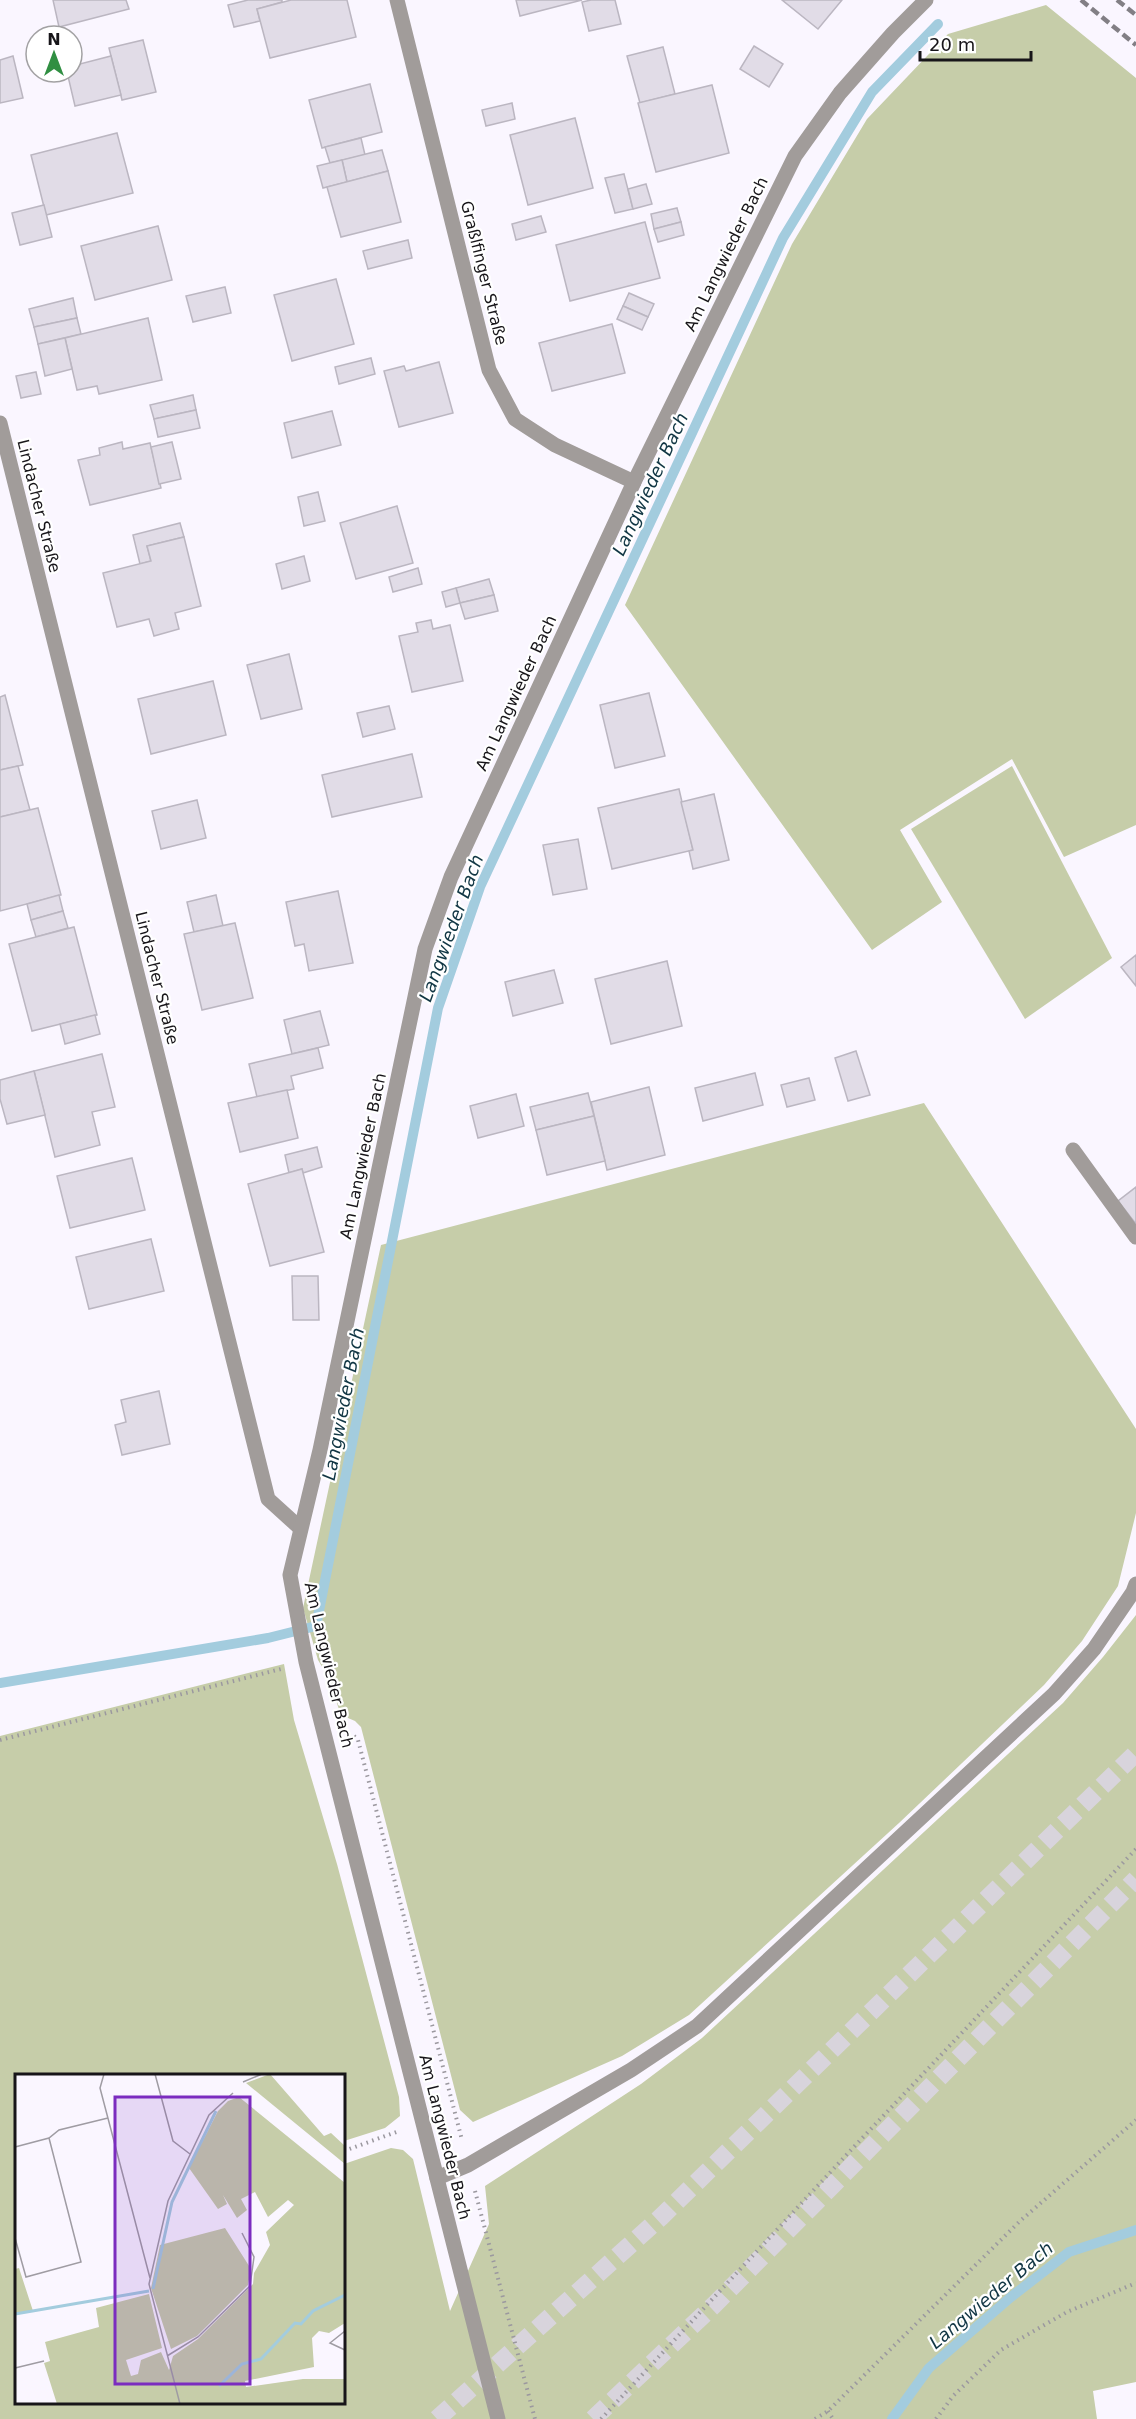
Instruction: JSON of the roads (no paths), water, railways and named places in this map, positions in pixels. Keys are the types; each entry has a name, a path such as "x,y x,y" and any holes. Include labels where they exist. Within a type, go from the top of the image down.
{"street":[{"name":"Graßlfinger Straße","path":"397,0 489,370 514,419 555,445 633,482"},
{"name":"Am Langwieder Bach","path":"498,2419 306,1657 290,1575 320,1450 425,949 451,877 633,482 795,156 840,93 893,33 926,0"},
{"name":"Lindacher Straße","path":"0,423 268,1499 300,1528"},
{"path":"1073,1150 1136,1237"},
{"path":"436,2178 468,2165 631,2070 697,2026 1053,1694 1094,1649 1133,1592 1136,1584"}],"waterway":[{"name":"Langwieder Bach","path":"0,1683 268,1638 316,1626 438,1008 480,887 783,238 872,92 938,24"},
{"name":"Langwieder Bach","path":"892,2419 929,2368 1011,2297 1069,2252 1136,2230"}],"tunnel":[{"path":"437,2419 661,2217 1136,1753"},
{"path":"593,2419 714,2305 1136,1879"}],"railway":[{"path":"1081,0 1136,45"},
{"path":"1117,0 1136,15"}]}
